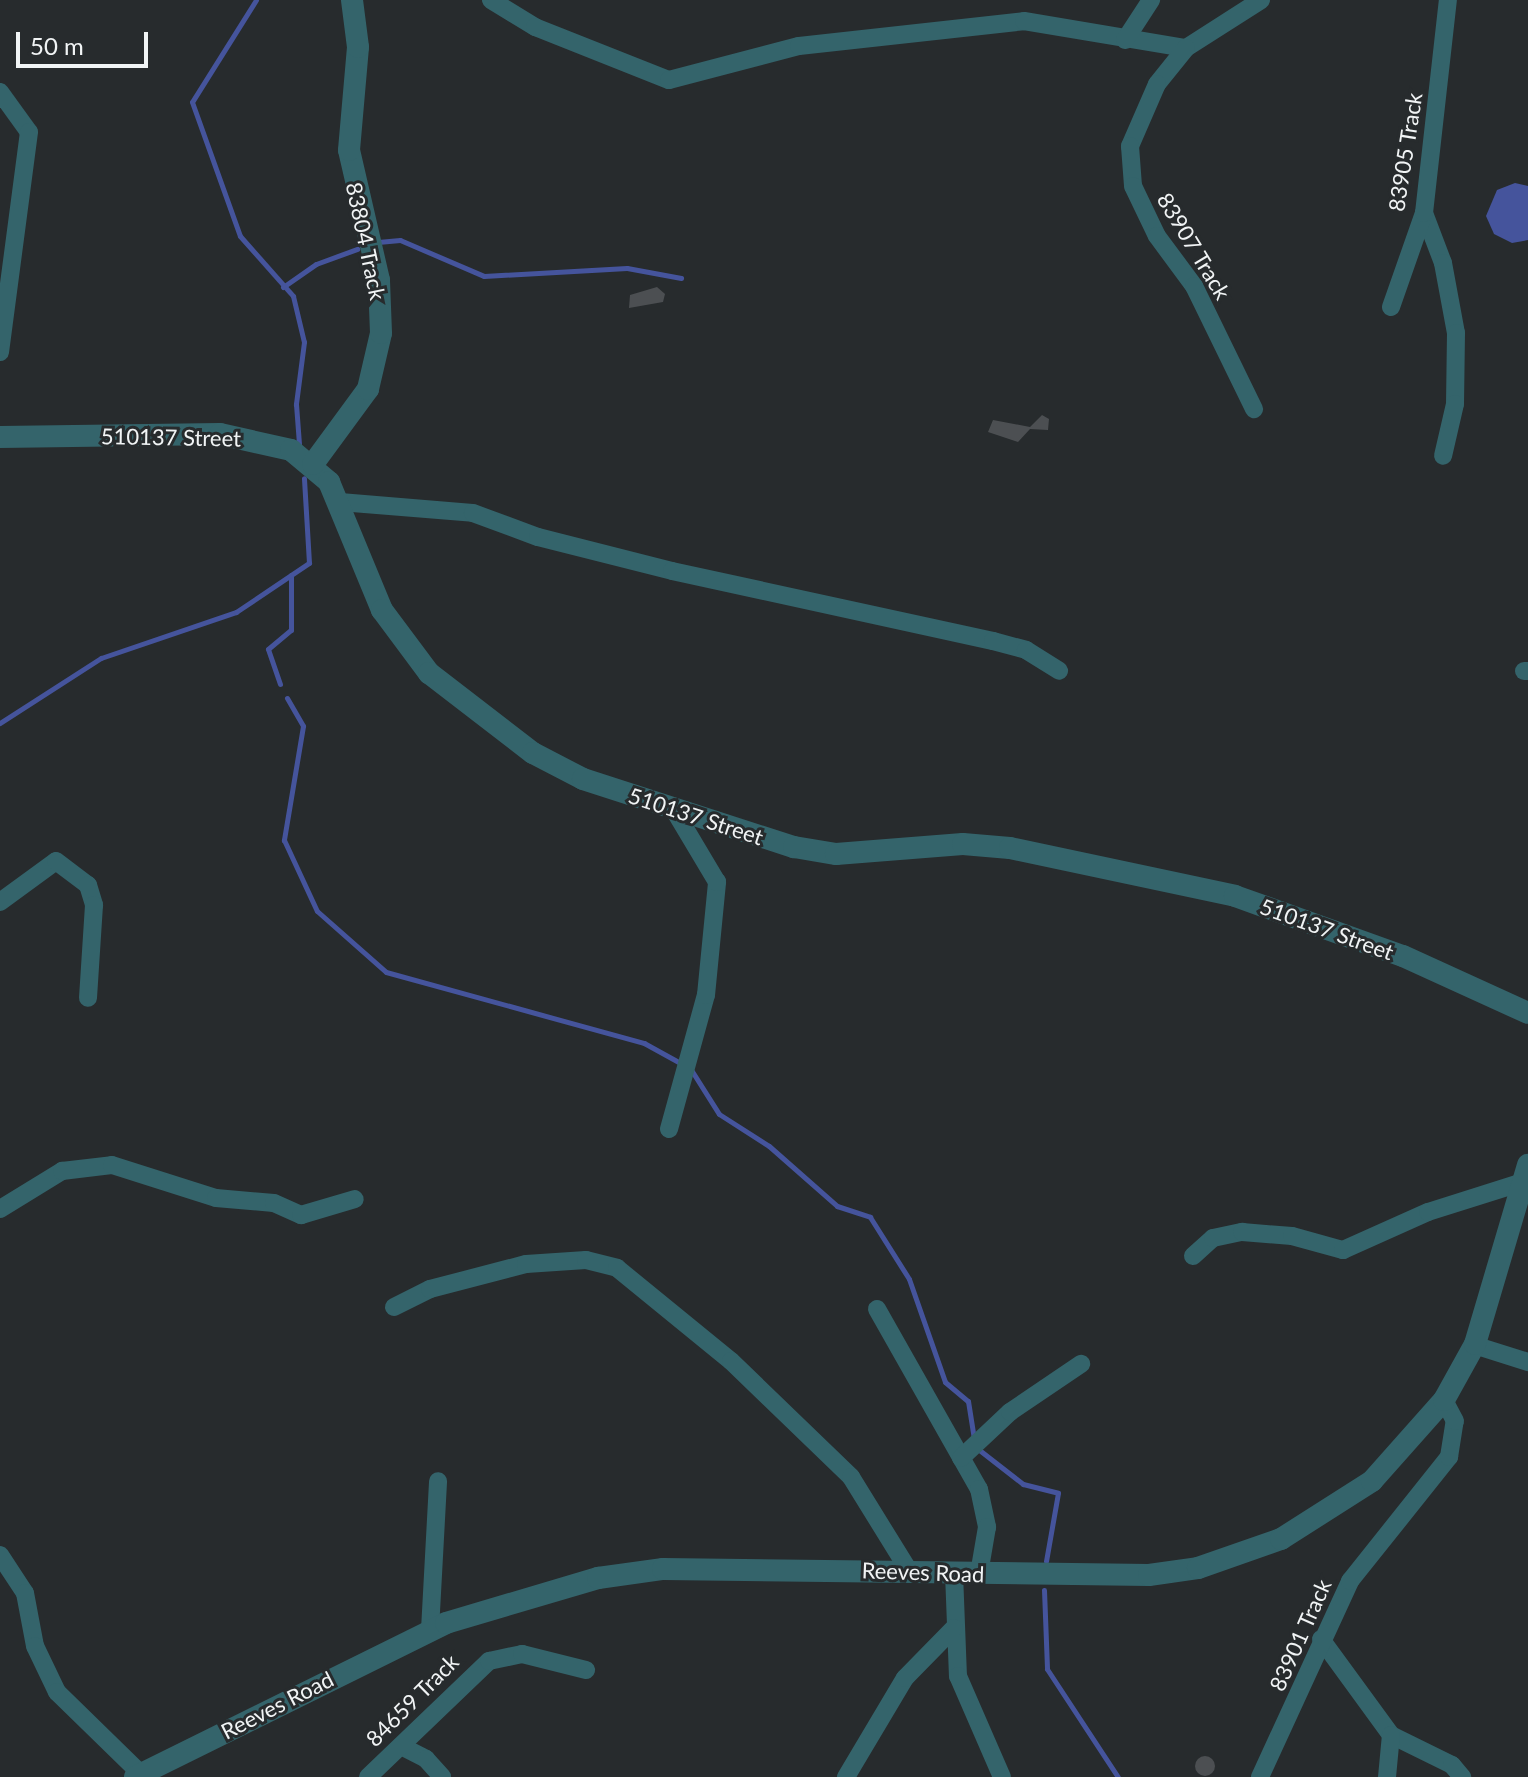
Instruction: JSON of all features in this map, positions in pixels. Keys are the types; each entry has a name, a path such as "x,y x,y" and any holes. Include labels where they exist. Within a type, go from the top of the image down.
{"street":[{"name":"83804 Track","path":"313,464 368,389 381,333 379,280 349,150 358,47 352,0"},
{"path":"491,0 535,27 669,80 799,46 1024,21 1186,48 1261,0"},
{"path":"1125,40 1151,0"},
{"name":"83905 Track","path":"1391,307 1424,213 1448,0"},
{"name":"83907 Track","path":"1186,48 1157,84 1130,146 1143,212 1194,286 1254,409"},
{"path":"0,92 29,132 0,352"},
{"path":"1424,213 1443,263 1456,333 1455,404 1443,456"},
{"name":"510137 Street","path":"0,437 220,434 260,440 313,464 340,502 382,610 429,673 533,753 674,810 836,854 963,844 1136,872 1235,896 1403,956 1528,1013"},
{"path":"340,502 473,513 538,537 657,567 993,641 1026,650 1059,671"},
{"path":"669,1129 706,995 717,882 674,810"},
{"path":"0,902 56,861 88,885 94,905 88,998"},
{"path":"0,1209 62,1171 112,1165 216,1198 274,1203 301,1215 355,1199"},
{"path":"1193,1256 1213,1238 1242,1232 1292,1236 1343,1250 1526,1173"},
{"name":"Reeves Road","path":"138,1776 430,1630 531,1594 663,1569 1149,1575 1242,1555 1313,1523 1372,1481 1444,1400 1474,1345 1526,1173"},
{"path":"394,1307 430,1289 526,1264 586,1260 617,1268 731,1361 851,1477 909,1571"},
{"path":"877,1309 961,1458 985,1511 979,1574"},
{"path":"1474,1345 1528,1362"},
{"path":"961,1458 1000,1419 1081,1364"},
{"name":"83901 Track","path":"1260,1777 1321,1639 1367,1556 1449,1457 1455,1421 1444,1400"},
{"path":"430,1630 438,1481"},
{"path":"0,1555 25,1593 35,1646 52,1685 138,1776"},
{"path":"954,1573 958,1676 1002,1777"},
{"path":"846,1777 905,1678 954,1628"},
{"path":"1321,1639 1391,1735 1452,1765 1462,1777"},
{"name":"84659 Track","path":"368,1777 489,1661 522,1654 586,1670"},
{"path":"1387,1777 1391,1735"},
{"path":"401,1746 426,1759 442,1777"}],"water":[{"path":"1515,183 1528,186 1528,240 1512,243 1494,234 1486,216 1497,190"}],"building":[{"path":"657,287 665,294 663,302 629,308 630,295"},
{"path":"1042,415 1049,419 1048,430 1030,429 1018,442 988,432 993,420 1030,427"},
{"path":"1205,1756 1212,1759 1215,1766 1212,1773 1205,1776 1198,1773 1195,1766 1198,1759"}],"waterway":[{"path":"256,0 192,102 240,236 293,296 304,342 296,404 299,444"},
{"path":"378,242 400,240 484,276 627,268 681,278"},
{"path":"283,287 316,264 357,249"},
{"path":"0,723 101,658 236,612 309,563 304,478"},
{"path":"280,684 268,649 291,630 291,575"},
{"path":"287,698 303,726 284,840 317,911 386,972 644,1043 682,1064"},
{"path":"690,1068 719,1114 769,1146 837,1206 870,1217 909,1279 945,1382 968,1401 974,1440"},
{"path":"978,1449 1023,1484 1058,1493 1046,1561"},
{"path":"1044,1590 1047,1669 1118,1777"}]}
